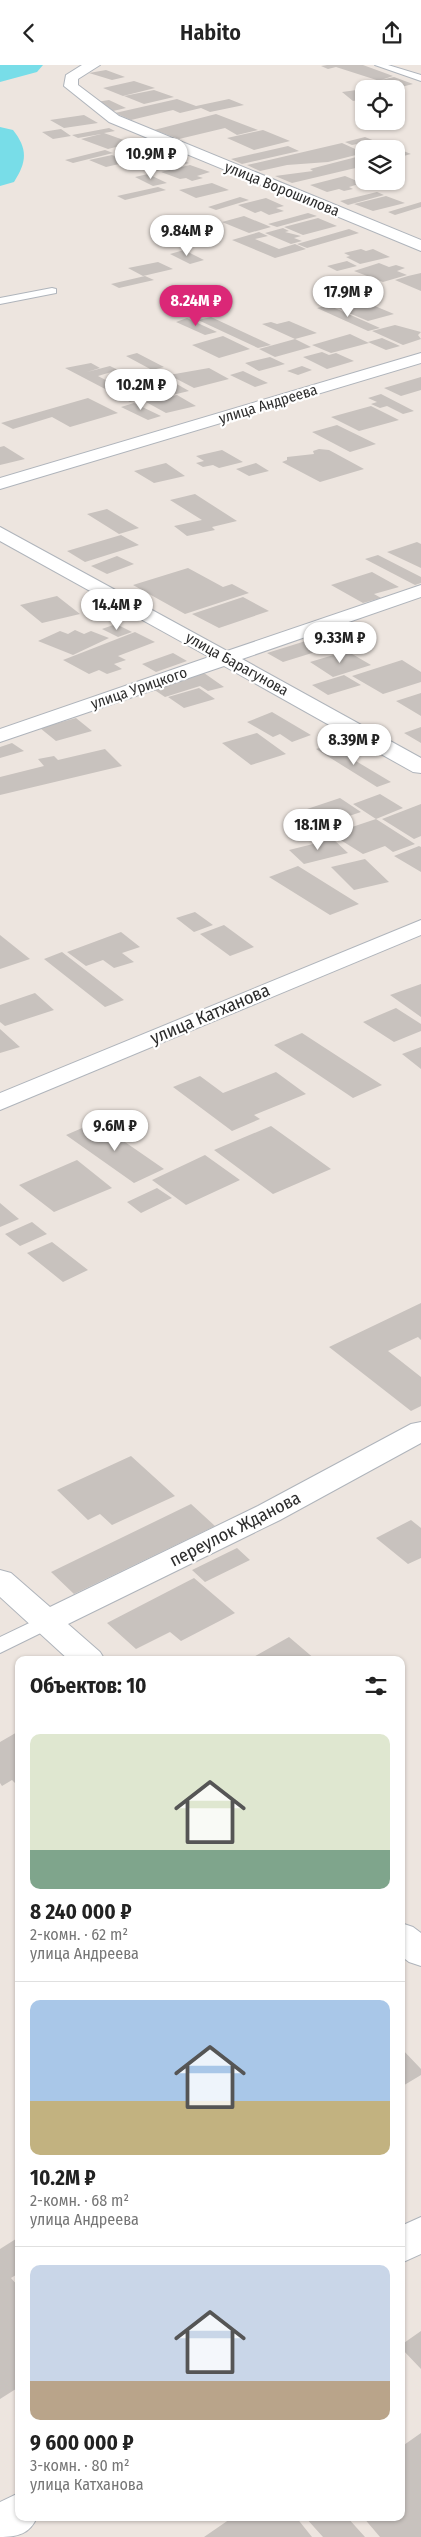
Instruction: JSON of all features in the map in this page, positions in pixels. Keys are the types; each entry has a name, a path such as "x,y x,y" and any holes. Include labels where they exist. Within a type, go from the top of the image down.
{"street":[{"name":"улица Ворошилова","path":"93,65 76,73 71,78 70,83 76,92 103,113 128,126 421,247"},
{"name":"улица Андреева","path":"0,484 421,358"},
{"name":"улица Барагунова","path":"0,533 421,767"},
{"name":"улица Урицкого","path":"0,737 421,591"},
{"name":"улица Катханова","path":"0,1102 421,927"},
{"name":"переулок Жданова","path":"46,1622 269,1513 421,1431"},
{"path":"0,1580 84,1656"},
{"path":"405,1939 421,1953"},
{"path":"405,2244 421,2233"},
{"path":"0,2525 15,2516"}],"lane":[{"path":"379,65 421,78"},
{"path":"0,301 52,291"},
{"path":"0,1645 46,1622"}],"building":[{"path":"363,65 393,76 377,80 336,67 328,69 321,66"},
{"path":"106,70 125,77 112,80 89,73"},
{"path":"394,77 402,80 381,80"},
{"path":"134,81 155,88 123,96 103,88"},
{"path":"405,81 413,84 405,86"},
{"path":"154,90 174,97 144,104 124,96"},
{"path":"355,90 355,101 353,101 342,92"},
{"path":"177,99 196,106 229,99 244,105 210,112 201,108 180,113 173,110 131,120 115,113"},
{"path":"109,100 126,108 113,111 96,102"},
{"path":"216,114 258,130 237,135 225,128 179,139 154,130"},
{"path":"84,115 98,123 64,128 50,120"},
{"path":"109,128 115,131 104,133 132,143 108,149 81,139 101,134 78,138 72,135"},
{"path":"61,129 71,136 53,139 42,132"},
{"path":"263,130 290,141 254,150 227,138"},
{"path":"365,137 372,140 355,140 355,144 352,145 345,142"},
{"path":"342,143 355,149 355,155 328,162 287,165 260,171 247,165"},
{"path":"288,146 299,151 242,164 231,159"},
{"path":"147,147 163,154 153,156 158,158 134,161 117,153"},
{"path":"105,150 113,153 73,163 65,160"},
{"path":"112,155 142,167 132,170 119,164 106,167 89,160"},
{"path":"355,157 355,168 292,183 275,176 313,171 310,169"},
{"path":"177,159 189,163 156,171 144,166"},
{"path":"190,165 210,172 197,176 203,178 192,181 161,172"},
{"path":"148,174 167,183 153,186 135,177"},
{"path":"345,176 355,180 355,185 349,187 353,189 344,191 339,189 327,192 310,185"},
{"path":"212,183 229,190 196,198 179,190"},
{"path":"158,187 166,190 125,200 117,196"},
{"path":"377,192 384,195 348,205 340,201"},
{"path":"386,196 405,203 373,211 354,204"},
{"path":"240,197 249,200 216,210 208,207"},
{"path":"266,198 284,206 276,208 284,211 269,215 261,211 255,213 238,205"},
{"path":"421,202 421,207 395,215 388,212"},
{"path":"308,213 317,216 277,227 268,224"},
{"path":"244,216 271,227 249,233 222,222"},
{"path":"318,218 337,226 303,235 284,227"},
{"path":"283,228 289,231 285,232 301,236 294,238 302,241 291,244 265,233"},
{"path":"349,229 359,233 307,248 297,244"},
{"path":"259,232 268,236 255,239 279,249 295,244 306,249 275,258 232,240"},
{"path":"361,249 366,251 373,249 390,257 360,264 346,257 350,256 344,253"},
{"path":"184,250 204,260 190,264 170,254"},
{"path":"347,261 357,266 337,271 327,266"},
{"path":"158,262 173,269 143,276 128,268"},
{"path":"379,263 389,267 396,265 405,268 397,271 407,275 383,282 354,271"},
{"path":"421,273 421,291 395,280 408,276"},
{"path":"145,276 154,280 119,288 111,284"},
{"path":"370,304 394,314 368,321 344,311"},
{"path":"328,305 380,328 368,331 317,308"},
{"path":"211,317 271,345 258,348 198,320"},
{"path":"187,318 217,332 205,335 176,322"},
{"path":"289,321 317,333 295,339 262,324 271,322 277,324"},
{"path":"395,325 421,332 418,335 421,339 403,345 372,331"},
{"path":"350,334 369,343 331,353 312,345"},
{"path":"223,336 250,349 219,358 192,345"},
{"path":"382,338 400,346 386,350 368,342"},
{"path":"295,339 311,347 275,357 259,349"},
{"path":"322,352 329,355 336,353 354,361 327,369 303,357"},
{"path":"137,353 164,367 152,370 126,356"},
{"path":"270,357 285,364 259,371 245,363"},
{"path":"91,363 100,368 87,372 110,366 118,370 98,376 115,385 132,380 144,386 126,391 141,399 130,402 65,368"},
{"path":"302,366 312,370 298,375 287,371"},
{"path":"209,368 229,379 194,388 169,375"},
{"path":"152,370 189,391 168,396 138,379 142,378 135,374"},
{"path":"243,371 268,383 255,387 230,375"},
{"path":"421,377 421,390 401,396 384,388"},
{"path":"381,394 414,411 403,414 387,406 380,408 371,404 377,402 368,398"},
{"path":"177,395 196,406 166,413 146,402"},
{"path":"88,398 118,413 70,427 52,417 13,429 1,423"},
{"path":"134,403 161,416 148,420 121,407"},
{"path":"371,406 399,420 359,431 331,417"},
{"path":"337,425 376,444 350,452 312,432"},
{"path":"4,446 25,459 0,465 0,447"},
{"path":"319,449 329,450 364,469 320,482 282,462 287,460 287,457 314,454 313,451"},
{"path":"222,450 243,462 219,468 213,465 203,467 196,463 204,461 196,456"},
{"path":"166,463 185,476 154,483 134,471"},
{"path":"256,463 269,471 249,476 236,469"},
{"path":"195,494 237,521 212,527 215,530 187,536 174,526 202,520 170,500"},
{"path":"107,509 139,528 119,534 87,514"},
{"path":"121,535 139,545 85,562 67,551"},
{"path":"417,542 421,544 421,568 387,552"},
{"path":"378,555 421,577 421,583 415,585 365,559"},
{"path":"117,556 134,564 107,574 91,566"},
{"path":"188,568 223,587 232,584 249,593 185,614 133,585"},
{"path":"372,572 399,587 374,594 381,598 363,603 331,585"},
{"path":"57,596 80,614 42,623 20,605"},
{"path":"243,597 269,611 219,628 192,614"},
{"path":"116,624 132,632 118,637 102,629"},
{"path":"75,630 84,634 91,631 109,638 73,655 38,641 60,631 68,634"},
{"path":"331,630 353,642 333,649 311,637"},
{"path":"135,632 155,642 118,656 126,660 114,664 122,669 107,674 99,670 89,674 63,660"},
{"path":"309,640 325,649 283,662 267,653"},
{"path":"347,651 371,665 333,677 310,662"},
{"path":"173,653 187,661 156,672 142,664"},
{"path":"402,660 421,672 421,682 383,694 352,676"},
{"path":"204,673 224,687 208,691 200,686 165,697 153,689"},
{"path":"344,675 361,685 328,695 312,685"},
{"path":"199,688 215,699 184,708 168,697"},
{"path":"421,693 421,716 396,701"},
{"path":"272,712 311,735 292,742 280,734 273,737 247,722"},
{"path":"76,718 92,731 56,741 40,728"},
{"path":"421,727 421,743 404,733"},
{"path":"257,733 286,754 251,765 222,743"},
{"path":"12,743 24,751 0,758 0,747"},
{"path":"329,745 391,782 377,787 316,749"},
{"path":"105,749 122,766 0,795 0,777 44,766 38,759 54,756 58,760"},
{"path":"380,794 403,808 376,819 353,804"},
{"path":"340,798 361,812 316,827 295,813"},
{"path":"421,804 421,836 414,839 382,819"},
{"path":"376,819 415,844 393,852 385,846 363,854 331,834"},
{"path":"333,839 348,853 304,864 289,850"},
{"path":"419,846 421,847 421,872 394,856"},
{"path":"365,859 389,882 354,890 331,867"},
{"path":"298,866 359,904 330,915 269,877"},
{"path":"195,912 213,925 194,932 176,918"},
{"path":"224,925 254,947 230,956 200,934"},
{"path":"121,932 140,947 122,953 134,962 114,968 103,960 86,966 67,952"},
{"path":"0,935 30,959 0,969"},
{"path":"62,952 124,1000 105,1007 44,959"},
{"path":"421,984 421,1017 390,995"},
{"path":"35,993 54,1010 5,1026 0,1022 0,1005"},
{"path":"396,1008 421,1024 421,1031 394,1042 363,1022"},
{"path":"0,1029 20,1047 0,1053"},
{"path":"302,1033 382,1085 353,1098 274,1045"},
{"path":"421,1047 421,1069 402,1054"},
{"path":"276,1072 306,1094 254,1115 260,1119 232,1131 173,1087 200,1076 223,1093"},
{"path":"96,1122 164,1169 134,1183 66,1135"},
{"path":"271,1126 331,1169 273,1194 214,1150"},
{"path":"205,1155 240,1180 186,1205 152,1180"},
{"path":"77,1160 112,1188 54,1212 19,1185"},
{"path":"157,1188 172,1198 141,1213 127,1202"},
{"path":"0,1203 19,1219 0,1227"},
{"path":"32,1222 47,1234 20,1246 5,1234"},
{"path":"52,1242 88,1270 63,1282 27,1253"},
{"path":"421,1303 421,1340 418,1337 388,1351 421,1377 421,1406 411,1411 329,1347"},
{"path":"131,1456 175,1496 112,1525 100,1514 88,1520 57,1490"},
{"path":"191,1504 215,1526 74,1594 51,1572"},
{"path":"411,1520 421,1528 421,1558 408,1564 376,1538"},
{"path":"237,1548 250,1560 205,1582 192,1570"},
{"path":"194,1578 235,1613 181,1641 170,1632 136,1649 107,1623"},
{"path":"289,1637 311,1656 255,1656"},
{"path":"15,1733 15,1783 12,1780 2,1786 0,1783 0,1742"},
{"path":"405,2052 421,2069 421,2075 405,2085"},
{"path":"15,2240 15,2276 11,2278 15,2282 15,2390 0,2399 0,2249"},
{"path":"421,2331 421,2369 405,2352 405,2342"},
{"path":"421,2433 421,2537 380,2537 366,2521 405,2521 405,2444"},
{"path":"227,2521 299,2521 312,2537 204,2537"},
{"path":"309,2521 351,2521 365,2537 323,2537"}],"waterway":[{"path":"0,71 25,65"},
{"path":"0,138 6,151 5,165 0,174"}]}
